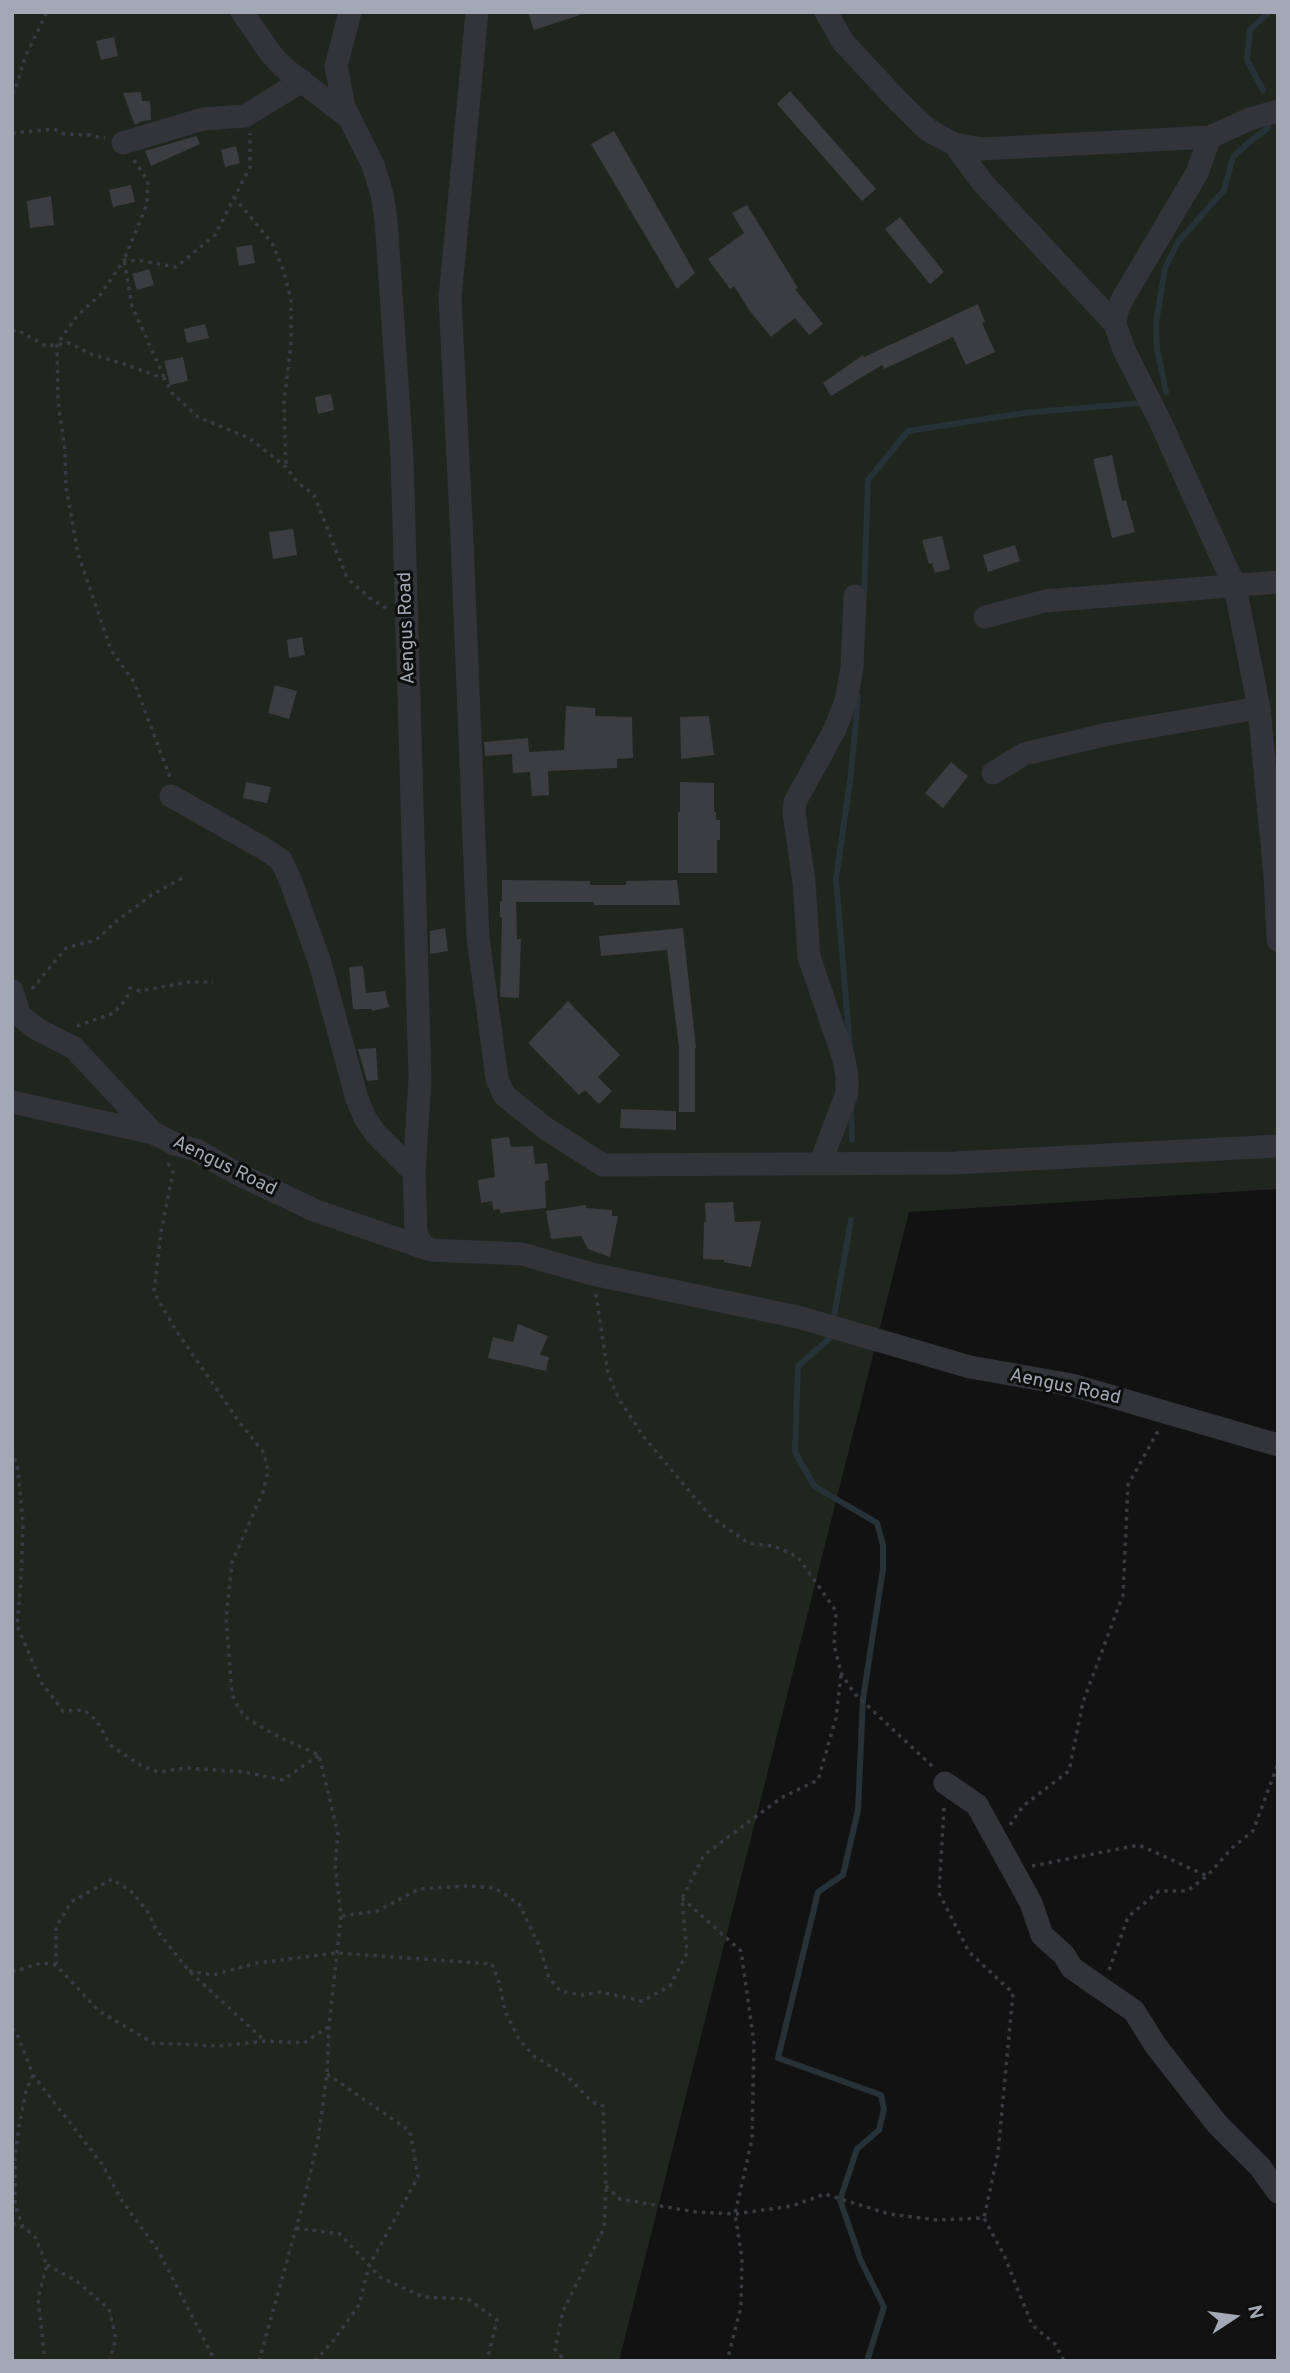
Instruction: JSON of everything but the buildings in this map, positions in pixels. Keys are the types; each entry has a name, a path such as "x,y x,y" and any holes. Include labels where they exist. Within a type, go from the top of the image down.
{"street":[{"path":"242,12 271,54 284,67 348,117"},
{"name":"Aengus Road","path":"350,12 336,66 340,94 348,117 373,165 382,194 402,457 420,1079 414,1172 415,1233 421,1243 430,1250"},
{"path":"477,12 450,298 478,938 497,1079 504,1095 545,1128 603,1165 955,1163 1278,1146"},
{"path":"827,12 843,43 898,102 928,130 954,144 982,149 1210,137 1278,111"},
{"path":"123,143 204,120 245,116 302,81"},
{"path":"1115,324 1123,298 1197,173 1210,137"},
{"path":"954,144 982,182 1115,324 1124,350 1160,421 1235,587 1259,708 1275,876 1278,940"},
{"path":"985,617 1045,601 1278,582"},
{"path":"820,1164 847,1093 847,1077 844,1059 809,957 804,881 794,802 835,729 846,701 852,668 855,596"},
{"path":"993,773 1024,754 1036,751 1108,734 1259,708"},
{"path":"171,796 281,860 320,963 357,1098 365,1118 376,1134 414,1172"},
{"path":"12,991 20,1016 37,1029 74,1048 153,1133"},
{"name":"Aengus Road","path":"12,1102 153,1133 175,1144 196,1150 236,1173 314,1210 430,1250 522,1254 592,1273 819,1323 971,1367 1051,1380 1278,1445"},
{"path":"945,1783 977,1805 1031,1903 1042,1935 1064,1955 1072,1968 1134,2011 1156,2046 1218,2125 1260,2167 1278,2192"}],"path":[{"path":"12,94 25,57 47,12"},
{"path":"124,260 176,267 215,235 250,167 252,138 245,116"},
{"path":"12,133 54,129 64,134 89,135 123,143 148,181 147,204 124,260 101,294 76,316 57,344 58,402 65,450 66,487 78,554 111,650 134,682 146,712 173,787 171,796"},
{"path":"234,197 272,243 284,272 291,300 291,344 284,402 286,467"},
{"path":"124,260 132,306 172,393 198,417 249,438 286,467 296,482 314,495 347,578 370,598 408,624"},
{"path":"12,331 18,330 46,346 69,343 93,355 164,379"},
{"path":"20,1016 36,981 66,948 96,940 153,894 186,876"},
{"path":"53,1037 114,1013 127,998 130,988 141,991 189,982 213,982"},
{"path":"153,1133 173,1172 154,1292 175,1329 264,1452 268,1471 263,1492 232,1562 226,1619 232,1694 239,1709 248,1719 277,1736 320,1755"},
{"path":"341,1916 377,1911 419,1889 467,1886 495,1888 519,1904 539,1945 549,1979 560,1991 583,1995 600,1992 642,2001 670,1986 687,1953 682,1898 704,1855 781,1798 818,1780 836,1718 841,1673 834,1645 836,1611 798,1557 774,1546 748,1543 710,1516 644,1437 608,1374 592,1273"},
{"path":"999,1841 1023,1807 1069,1771 1083,1702 1124,1595 1128,1485 1168,1412"},
{"path":"12,1450 18,1470 23,1523 17,1625 41,1682 64,1711 84,1710 97,1721 110,1745 140,1765 158,1772 186,1768 245,1772 283,1780 320,1755"},
{"path":"841,1673 855,1693 901,1739 925,1758 945,1783 939,1893 969,1952 1013,1993 998,2153 984,2218 1004,2255 1032,2325 1055,2344 1064,2361"},
{"path":"258,2361 318,2140 327,2074 341,1916 335,1865 338,1834 320,1755"},
{"path":"1102,1988 1128,1917 1159,1891 1187,1891 1207,1876 1232,1848 1253,1831 1278,1764"},
{"path":"1013,1870 1139,1844 1207,1876"},
{"path":"56,1965 56,1927 71,1902 112,1879 133,1893 150,1915 155,1928 189,1971 265,2041"},
{"path":"682,1898 741,1951 754,2043 752,2139 735,2214 743,2258 741,2307 727,2361"},
{"path":"189,1971 213,1975 257,1963 337,1952 492,1964 500,1985 505,2011 520,2041 534,2056 568,2077 592,2102 603,2106 606,2186 604,2228 563,2311 555,2349 565,2361"},
{"path":"12,1972 41,1963 56,1965 99,2011 153,2043 219,2046 265,2041 304,2043 330,2026"},
{"path":"12,2028 18,2036 33,2075 102,2164 122,2201 158,2250 215,2361"},
{"path":"315,2361 359,2305 369,2266 418,2177 410,2131 327,2074"},
{"path":"23,2227 15,2205 15,2158 26,2091 33,2075"},
{"path":"606,2186 620,2199 682,2210 735,2214 792,2206 825,2194 889,2214 937,2220 984,2218"},
{"path":"12,2224 23,2227 35,2236 47,2265 38,2298 45,2361"},
{"path":"296,2228 340,2234 380,2277 423,2297 468,2299 497,2320 487,2361"},
{"path":"47,2265 75,2280 109,2309 116,2339 109,2361"}],"shaded area":[{"path":"12,12 1278,12 1278,1189 909,1212 619,2361 12,2361"}],"waterway":[{"path":"1263,90 1247,60 1250,30 1269,12"},
{"path":"1166,392 1157,349 1156,323 1165,268 1178,242 1224,190 1233,157 1268,128"},
{"path":"864,595 868,480 908,431 1024,413 1141,403"},
{"path":"850,1048 836,879 851,774 858,696"},
{"path":"851,1107 852,1140"},
{"path":"833,1322 851,1220"},
{"path":"831,1333 830,1338 798,1366 795,1452 814,1486 877,1523 883,1545 883,1569 863,1699 858,1810 843,1875 818,1892 778,2058 881,2095 884,2109 879,2130 857,2149 840,2200 861,2261 884,2307 867,2361"}]}
